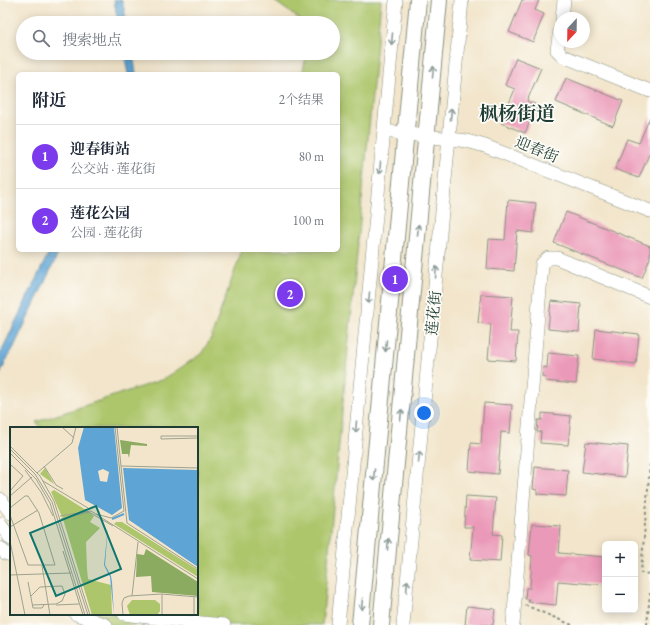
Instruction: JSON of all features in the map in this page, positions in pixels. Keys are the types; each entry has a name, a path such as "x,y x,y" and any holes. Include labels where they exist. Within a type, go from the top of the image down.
{"main road":[{"path":"360,625 418,0"},
{"name":"莲花街","path":"381,625 439,0"}],"street":[{"path":"338,625 396,0"},
{"name":"莲花街","path":"403,625 462,0"},
{"path":"563,12 564,0"},
{"path":"558,48 558,50 563,56 650,91"},
{"name":"迎春街","path":"384,131 468,141 485,146 650,211"},
{"path":"513,625 542,264 548,258 557,258 650,297"},
{"path":"0,499 10,512"},
{"path":"0,524 10,538"},
{"path":"0,548 5,553 10,555"},
{"path":"79,615 106,625"},
{"path":"132,615 224,625"}],"path":[{"path":"650,464 641,573 650,574"},
{"path":"647,625 650,593"},
{"path":"515,601 572,625"}],"green space":[{"path":"273,0 381,0 322,625 96,625 89,615 198,615 198,427 40,427 36,422 164,379 201,354 211,338 241,252 340,252 340,72 302,72 305,60 340,60 340,16 295,16"}],"water":[{"path":"114,0 122,0 125,16 117,16"},
{"path":"125,60 134,60 136,72 128,72"},
{"path":"49,252 59,252 0,375 0,354"}],"building":[{"path":"522,0 539,0 535,10 544,14 533,42 509,32"},
{"path":"516,58 541,68 527,101 537,105 525,133 501,123 515,89 505,85"},
{"path":"566,78 623,101 613,126 556,102"},
{"path":"650,117 650,152 639,178 615,169 627,139 639,143"},
{"path":"508,200 536,203 533,233 517,231 514,271 487,269 489,239 505,240"},
{"path":"566,212 650,246 650,258 642,278 554,243"},
{"path":"481,294 513,296 510,332 518,332 516,361 488,359 491,324 478,323"},
{"path":"551,301 581,304 579,332 548,329"},
{"path":"596,329 639,334 636,364 593,359"},
{"path":"548,353 579,356 576,384 545,381 546,378 542,377 543,367 547,368"},
{"path":"484,403 512,405 510,433 501,432 498,474 469,471 471,443 481,444"},
{"path":"542,413 571,416 568,445 540,443 541,432 537,432 538,420 542,420"},
{"path":"586,442 628,446 625,477 582,472"},
{"path":"535,467 568,470 566,496 537,494 537,490 533,489"},
{"path":"466,496 496,498 493,534 502,535 500,562 470,560 473,527 464,527"},
{"path":"532,524 561,526 559,553 602,557 602,585 558,581 556,605 528,602 529,599 525,599 526,588 530,588 532,556 529,555"},
{"path":"467,606 495,609 493,625 465,625"}],"place":[{"name":"迎春街站","path":"395,279"},
{"name":"莲花公园","path":"290,294"}],"district":[{"name":"枫杨街道","path":"517,113"}]}
